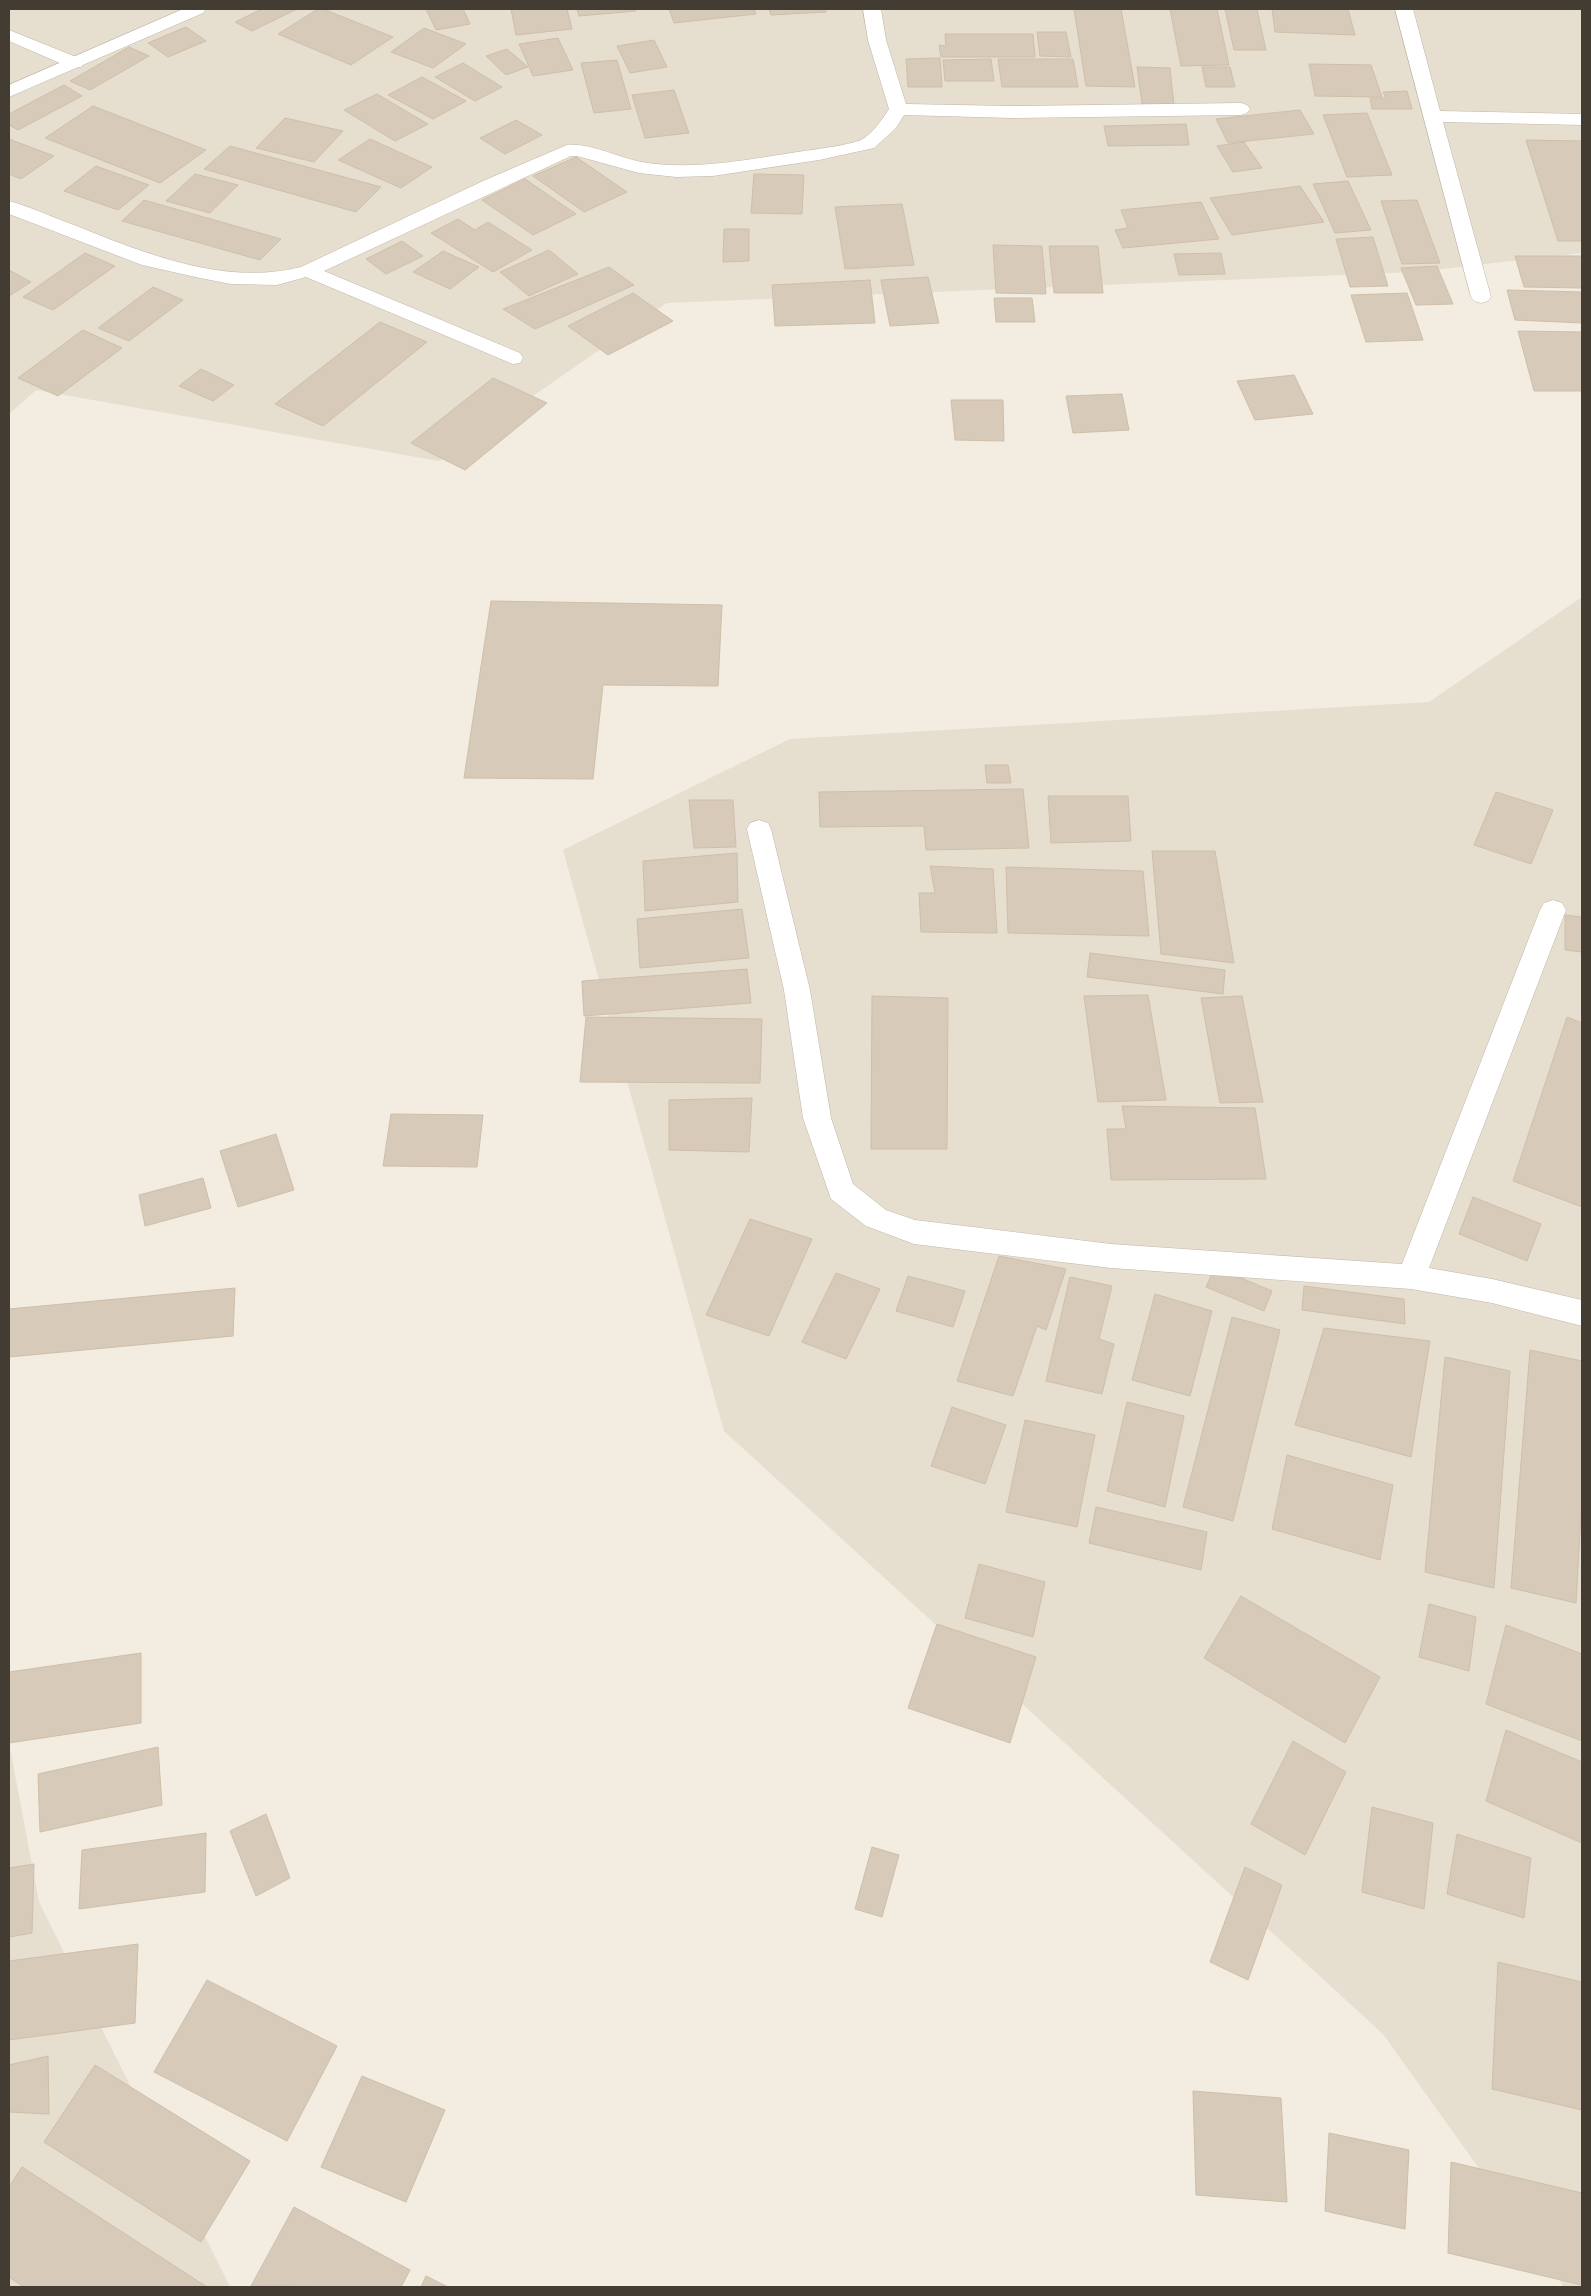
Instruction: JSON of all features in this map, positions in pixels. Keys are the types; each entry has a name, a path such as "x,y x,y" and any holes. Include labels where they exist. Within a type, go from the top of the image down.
{"street":[{"path":"9,92 197,9"},
{"path":"9,207 149,261 231,278 277,279 308,271 482,189 567,152 578,150 639,168 676,171 723,168 819,154 867,144 889,124 898,109 877,40 872,9"},
{"path":"1404,9 1481,297"},
{"path":"9,35 75,63"},
{"path":"898,109 1012,112 1241,109"},
{"path":"1433,116 1582,119"},
{"path":"308,271 514,358"},
{"path":"759,829 797,990 817,1118 841,1191 876,1218 914,1232 1111,1256 1411,1276 1492,1291 1582,1313"},
{"path":"1411,1276 1553,910"}],"shaded area":[{"path":"9,9 1582,9 1582,253 1415,272 667,303 439,461 36,390 9,414"},
{"path":"1582,597 1582,2287 1564,2287 1383,2034 724,1431 563,850 790,739 1429,702"},
{"path":"9,1743 39,1902 230,2287 9,2287"}],"building":[{"path":"262,9 297,9 252,31 235,22"},
{"path":"318,9 323,9 393,37 351,65 278,34"},
{"path":"426,9 463,9 470,24 436,30"},
{"path":"511,9 567,9 572,29 516,35"},
{"path":"577,9 635,9 636,11 579,16"},
{"path":"669,9 754,9 756,14 674,23"},
{"path":"769,9 826,9 826,12 771,15"},
{"path":"1074,9 1121,9 1135,87 1086,86"},
{"path":"1170,9 1217,9 1229,65 1181,66"},
{"path":"1225,9 1257,9 1266,50 1234,50"},
{"path":"1272,9 1348,9 1355,35 1275,32"},
{"path":"186,27 206,41 168,57 148,43"},
{"path":"424,28 466,44 433,68 391,52"},
{"path":"1037,32 1066,32 1071,57 1040,56"},
{"path":"945,34 1033,34 1035,57 941,57 939,45 946,46"},
{"path":"558,38 573,70 533,76 519,44"},
{"path":"654,40 667,67 630,73 617,46"},
{"path":"129,47 149,56 90,90 70,81"},
{"path":"507,49 528,67 506,75 486,56"},
{"path":"940,58 942,87 908,87 906,59"},
{"path":"991,59 994,81 945,81 943,60"},
{"path":"998,59 1073,59 1078,87 1002,87"},
{"path":"617,60 631,109 594,113 581,63"},
{"path":"463,63 502,87 475,101 435,77"},
{"path":"1309,64 1371,65 1382,97 1315,96"},
{"path":"1137,67 1170,68 1174,105 1142,104"},
{"path":"1202,67 1230,67 1235,87 1206,87"},
{"path":"422,77 466,101 433,119 388,95"},
{"path":"64,85 82,96 18,130 9,125 9,114"},
{"path":"674,90 689,133 645,138 632,95"},
{"path":"1407,91 1412,109 1372,109 1370,98 1386,98 1383,92"},
{"path":"377,94 428,124 395,141 344,110"},
{"path":"93,106 206,150 160,183 45,138"},
{"path":"1300,110 1314,134 1228,143 1216,119"},
{"path":"1367,113 1392,175 1347,177 1323,115"},
{"path":"285,118 343,131 314,162 256,148"},
{"path":"516,120 542,135 505,154 480,138"},
{"path":"1186,124 1189,145 1108,146 1104,126"},
{"path":"9,139 54,156 21,179 9,174"},
{"path":"370,139 432,167 401,188 338,160"},
{"path":"1526,140 1582,141 1582,241 1558,241"},
{"path":"1244,142 1262,168 1233,172 1217,146"},
{"path":"230,146 381,187 356,212 204,169"},
{"path":"576,157 627,192 584,212 533,176"},
{"path":"96,166 149,185 118,210 64,191"},
{"path":"195,174 238,185 210,213 166,201"},
{"path":"754,174 804,175 802,214 751,213"},
{"path":"525,179 576,214 533,235 482,200"},
{"path":"1348,181 1371,230 1335,233 1313,184"},
{"path":"1300,186 1324,222 1232,235 1210,198"},
{"path":"144,200 281,239 260,260 122,221"},
{"path":"1417,200 1440,263 1402,264 1381,201"},
{"path":"1201,202 1219,239 1123,248 1115,230 1128,228 1121,210"},
{"path":"902,204 914,265 845,269 835,207"},
{"path":"458,219 475,230 488,222 532,250 493,272 431,233"},
{"path":"724,229 749,229 749,261 723,262"},
{"path":"1373,237 1388,286 1350,287 1336,239"},
{"path":"402,241 423,256 386,274 366,259"},
{"path":"993,245 1042,246 1046,294 996,293"},
{"path":"1049,246 1098,246 1103,293 1054,293"},
{"path":"549,250 578,274 529,296 500,272"},
{"path":"443,251 479,267 450,289 413,272"},
{"path":"85,253 115,266 53,310 23,297"},
{"path":"1221,253 1225,274 1179,275 1174,254"},
{"path":"1515,256 1582,256 1582,288 1524,287"},
{"path":"1437,266 1453,304 1416,305 1401,268"},
{"path":"609,267 634,285 535,329 503,309"},
{"path":"9,270 31,282 9,296"},
{"path":"928,277 939,323 890,326 881,280"},
{"path":"870,280 875,323 775,326 772,285"},
{"path":"153,287 183,300 129,341 98,328"},
{"path":"1507,290 1582,292 1582,323 1515,320"},
{"path":"633,293 673,321 608,355 568,326"},
{"path":"1407,293 1423,340 1366,342 1351,295"},
{"path":"994,298 1032,298 1035,322 996,322"},
{"path":"380,322 427,342 323,426 275,404"},
{"path":"83,330 122,348 58,396 18,378"},
{"path":"1518,331 1582,332 1582,391 1534,391"},
{"path":"201,369 234,385 213,401 179,386"},
{"path":"1294,375 1313,414 1255,420 1237,381"},
{"path":"493,378 547,403 465,470 411,443"},
{"path":"1122,394 1129,430 1073,433 1066,396"},
{"path":"951,400 1003,400 1004,441 955,440"},
{"path":"491,601 722,605 718,686 603,685 593,779 464,778"},
{"path":"985,765 1008,765 1011,783 987,783"},
{"path":"1023,789 1029,848 926,850 924,826 820,827 819,792"},
{"path":"1496,792 1553,810 1531,864 1474,845"},
{"path":"1048,796 1128,796 1131,841 1051,843"},
{"path":"689,800 733,800 736,847 694,848"},
{"path":"1152,851 1215,851 1234,963 1161,954"},
{"path":"737,853 738,902 645,911 643,861"},
{"path":"930,866 993,869 997,933 921,932 919,893 935,893"},
{"path":"1006,867 1143,871 1149,936 1008,933"},
{"path":"742,909 749,958 640,968 637,919"},
{"path":"1565,915 1582,917 1582,952 1565,950"},
{"path":"1090,953 1225,970 1223,994 1087,977"},
{"path":"747,969 751,1003 584,1016 582,981"},
{"path":"1148,995 1166,1100 1098,1102 1084,996"},
{"path":"872,996 948,998 947,1149 871,1149"},
{"path":"1242,996 1263,1102 1220,1103 1201,998"},
{"path":"586,1017 762,1019 760,1083 580,1082"},
{"path":"1567,1017 1582,1023 1582,1207 1513,1181"},
{"path":"752,1098 749,1152 669,1150 669,1100"},
{"path":"1122,1106 1255,1108 1266,1179 1111,1180 1107,1129 1126,1129"},
{"path":"391,1114 483,1115 477,1167 383,1166"},
{"path":"276,1134 294,1190 238,1207 220,1151"},
{"path":"203,1178 211,1208 145,1226 139,1195"},
{"path":"1473,1197 1541,1224 1527,1261 1459,1234"},
{"path":"750,1219 812,1239 769,1336 706,1315"},
{"path":"999,1256 1066,1269 1046,1330 1037,1326 1013,1396 957,1381"},
{"path":"1215,1267 1272,1291 1264,1311 1206,1287"},
{"path":"836,1273 880,1289 846,1359 802,1342"},
{"path":"908,1276 965,1291 953,1327 896,1311"},
{"path":"1070,1277 1112,1286 1099,1339 1114,1344 1102,1394 1046,1381"},
{"path":"1304,1286 1404,1299 1405,1324 1302,1310"},
{"path":"235,1288 233,1336 9,1357 9,1309"},
{"path":"1155,1294 1212,1311 1190,1396 1132,1380"},
{"path":"1232,1317 1280,1330 1233,1521 1183,1507"},
{"path":"1324,1328 1430,1341 1411,1457 1295,1425"},
{"path":"1530,1350 1582,1361 1582,1496 1576,1603 1511,1588"},
{"path":"1445,1357 1510,1371 1494,1588 1425,1572"},
{"path":"1127,1402 1184,1416 1165,1507 1107,1491"},
{"path":"952,1407 1006,1425 985,1484 931,1466"},
{"path":"1025,1420 1095,1435 1077,1527 1006,1512"},
{"path":"1287,1455 1393,1485 1380,1560 1272,1529"},
{"path":"1096,1507 1207,1532 1201,1570 1089,1543"},
{"path":"979,1564 1045,1582 1033,1637 965,1618"},
{"path":"1241,1596 1380,1677 1345,1743 1204,1658"},
{"path":"1429,1604 1476,1617 1469,1671 1419,1657"},
{"path":"937,1624 1036,1657 1010,1743 908,1708"},
{"path":"1506,1625 1582,1654 1582,1741 1486,1704"},
{"path":"141,1653 141,1723 9,1743 9,1672"},
{"path":"1506,1730 1582,1762 1582,1843 1486,1801"},
{"path":"1293,1741 1346,1772 1305,1855 1251,1824"},
{"path":"158,1747 162,1805 40,1832 38,1774"},
{"path":"1372,1807 1433,1823 1424,1909 1362,1892"},
{"path":"266,1814 290,1878 256,1896 230,1831"},
{"path":"206,1833 205,1892 79,1909 82,1850"},
{"path":"1457,1834 1531,1858 1524,1918 1447,1894"},
{"path":"872,1847 899,1855 882,1917 855,1909"},
{"path":"34,1864 32,1933 9,1937 9,1868"},
{"path":"1245,1867 1282,1885 1248,1980 1210,1962"},
{"path":"138,1944 135,2023 9,2040 9,1961"},
{"path":"1498,1962 1582,1982 1582,2110 1492,2089"},
{"path":"207,1980 337,2046 287,2141 154,2072"},
{"path":"48,2056 49,2114 9,2112 9,2065"},
{"path":"95,2065 250,2161 201,2242 44,2142"},
{"path":"362,2076 445,2110 406,2202 321,2167"},
{"path":"1193,2091 1281,2098 1287,2202 1196,2195"},
{"path":"1329,2133 1409,2150 1405,2229 1325,2211"},
{"path":"1451,2162 1582,2193 1582,2285 1448,2253"},
{"path":"22,2167 207,2287 24,2287 9,2277 9,2187"},
{"path":"294,2207 410,2270 401,2287 251,2286"},
{"path":"426,2276 448,2287 421,2287"}]}
